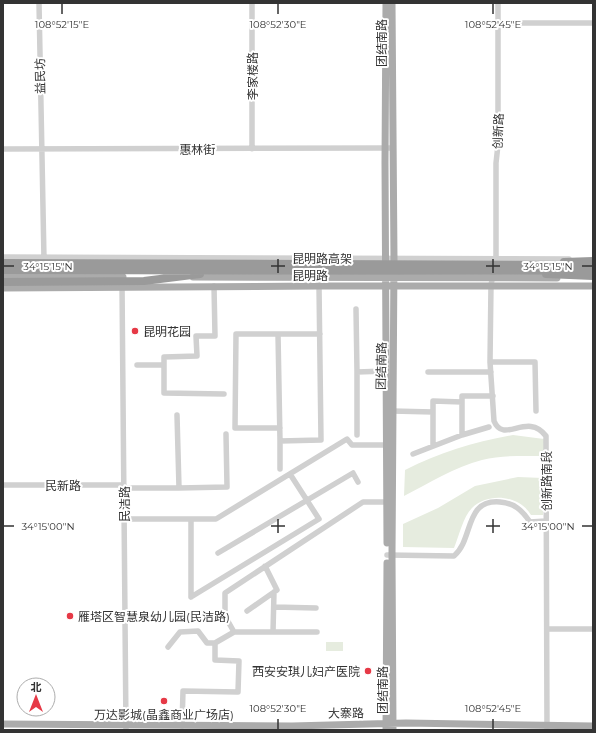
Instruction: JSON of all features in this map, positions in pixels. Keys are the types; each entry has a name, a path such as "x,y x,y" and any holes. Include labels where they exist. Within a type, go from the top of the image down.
{"highway":[{"path":"546,264 593,260"},
{"name":"昆明路高架","path":"3,262 593,264"},
{"name":"昆明路高架","path":"3,270 593,271"},
{"path":"3,282 149,281 225,270"},
{"path":"503,270 593,276"}],"main road":[{"name":"团结南路","path":"386,3 389,148 394,162 394,278 390,286 386,371 386,502 390,555"},
{"name":"团结南路","path":"390,727 392,411 390,286 385,278 385,259 392,3"},
{"name":"昆明路","path":"3,277 492,277 593,279"},
{"name":"昆明路","path":"3,288 491,285 593,286"},
{"name":"大寨路","path":"3,724 126,728 182,726 222,728 547,728 593,726"}],"street":[{"name":"益民坊","path":"39,3 44,277"},
{"name":"李家楼路","path":"252,3 252,149"},
{"name":"创新路","path":"492,277 496,260 498,3"},
{"path":"498,23 593,23"},
{"name":"惠林街","path":"3,149 389,148"},
{"name":"昆明路","path":"3,257 44,256 593,260"},
{"name":"民洁路","path":"122,277 126,728"},
{"name":"创新路南段","path":"492,277 490,362 494,421 499,429 504,430 530,426 536,427 546,436 547,728"},
{"path":"214,286 215,336 196,336 197,356 164,356 164,393 224,394"},
{"path":"280,441 321,440 319,286"},
{"path":"356,309 357,435"},
{"path":"280,428 236,428 236,334 320,334"},
{"path":"278,334 280,469"},
{"path":"490,362 535,362 536,412"},
{"path":"137,365 164,365"},
{"path":"356,372 386,371"},
{"path":"428,372 491,372"},
{"path":"462,435 462,396 493,396"},
{"path":"433,445 433,401 462,402"},
{"path":"392,411 433,412"},
{"path":"177,415 179,488"},
{"path":"413,454 433,445 489,427"},
{"name":"民新路","path":"3,485 179,488 227,487 226,434"},
{"path":"124,519 216,518 347,439 352,446 386,445"},
{"path":"218,553 353,473 358,482"},
{"path":"191,519 191,597 319,518 290,474"},
{"path":"234,632 225,616 225,592 363,502 386,502"},
{"path":"390,555 454,556 461,550 473,515 482,506 495,502 506,502 516,506 530,522 546,521"},
{"path":"265,566 277,590 274,592 274,632"},
{"path":"247,611 274,592"},
{"path":"274,607 316,608"},
{"path":"547,629 593,629"},
{"path":"168,647 180,632 198,631 207,644 215,644 234,632 317,632"},
{"path":"182,726 183,691 238,692 238,661 215,660 215,644"}],"shaded area":[{"path":"513,435 544,439 544,456 505,457 482,460 452,471 404,496 405,470 458,448"},
{"path":"518,477 543,478 543,515 531,515 526,508 511,500 495,498 486,500 479,503 469,512 454,548 403,547 403,524 438,508 475,486"},
{"path":"326,642 343,642 343,651 326,651"}],"place":[{"name":"昆明花园","path":"135,331"},
{"name":"雁塔区智慧泉幼儿园(民洁路)","path":"70,616"},
{"name":"西安安琪儿妇产医院","path":"368,671"},
{"name":"万达影城(晶鑫商业广场店)","path":"164,701"}]}
